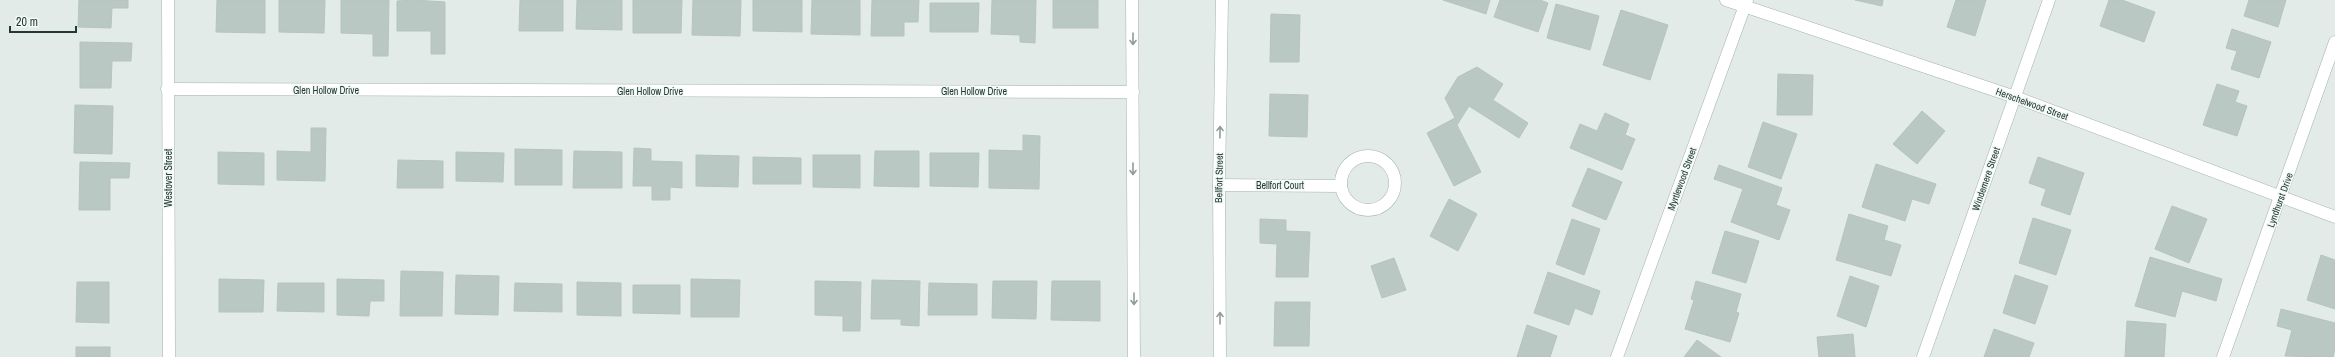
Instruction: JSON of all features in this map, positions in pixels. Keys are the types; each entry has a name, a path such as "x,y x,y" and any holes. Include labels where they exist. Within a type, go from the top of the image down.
{"street":[{"name":"Westover Street","path":"168,0 167,89 169,357"},
{"path":"1132,0 1134,357"},
{"name":"Bellfort Street","path":"1220,357 1219,185 1222,0"},
{"name":"Herschelwood Street","path":"1726,0 1745,3 2015,97 2280,198 2335,217"},
{"name":"Windemere Street","path":"1923,357 2049,0"},
{"name":"Myrtlewood Street","path":"1617,357 1745,3"},
{"name":"Lyndhurst Drive","path":"2223,357 2335,42"},
{"name":"Glen Hollow Drive","path":"167,89 1133,92"},
{"path":"1371,156 1380,159 1390,169 1394,181 1390,198 1384,204 1369,210 1353,205 1346,199 1341,186 1342,174 1347,166 1362,157 1371,156"},
{"name":"Bellfort Court","path":"1219,185 1341,186"}],"building":[{"path":"79,0 128,0 128,8 112,8 111,28 78,27"},
{"path":"217,0 265,0 265,33 216,32"},
{"path":"279,0 325,0 324,33 279,32"},
{"path":"341,0 389,0 388,56 373,56 373,34 341,33"},
{"path":"414,0 445,2 445,54 431,54 431,31 397,31 397,1"},
{"path":"520,0 563,0 563,31 519,31"},
{"path":"577,0 622,0 622,30 576,29"},
{"path":"633,0 682,0 681,33 633,33"},
{"path":"693,0 741,0 740,36 692,35"},
{"path":"753,0 802,0 802,32 753,31"},
{"path":"812,0 860,0 860,35 811,34"},
{"path":"872,0 919,0 918,22 904,22 904,36 871,36"},
{"path":"992,0 1036,0 1035,43 1020,42 1020,35 991,34"},
{"path":"1053,0 1098,0 1098,28 1053,28"},
{"path":"1443,0 1490,0 1486,14"},
{"path":"1500,0 1540,0 1548,3 1538,32 1494,17"},
{"path":"1855,0 1883,0 1882,6"},
{"path":"1956,0 1986,0 1975,36 1947,27"},
{"path":"2109,0 2122,0 2155,12 2144,42 2100,26"},
{"path":"2249,0 2286,0 2278,27 2244,16"},
{"path":"930,3 979,3 978,32 930,32"},
{"path":"1556,4 1599,16 1590,50 1547,38"},
{"path":"1621,10 1668,25 1650,80 1603,65"},
{"path":"1271,14 1300,15 1299,62 1270,62"},
{"path":"2232,29 2271,42 2259,78 2231,69 2237,51 2226,48"},
{"path":"80,42 132,43 131,61 112,61 111,88 80,88"},
{"path":"1477,67 1503,84 1493,100 1528,123 1519,138 1469,106 1457,125 1481,172 1454,186 1427,133 1455,118 1445,98 1458,77"},
{"path":"1778,74 1813,75 1812,115 1777,115"},
{"path":"2217,84 2239,91 2235,102 2247,106 2237,136 2203,125"},
{"path":"1270,94 1308,95 1307,137 1269,136"},
{"path":"75,105 113,106 112,154 74,153"},
{"path":"1922,111 1945,131 1917,164 1893,144"},
{"path":"1605,113 1629,124 1625,135 1635,139 1622,170 1570,148 1580,124 1597,131"},
{"path":"1763,122 1797,134 1781,179 1748,167"},
{"path":"311,128 326,128 325,181 277,180 277,151 311,152"},
{"path":"1023,135 1040,136 1039,189 989,188 989,150 1023,151"},
{"path":"634,148 651,149 651,161 682,162 682,188 670,187 670,200 652,200 652,186 633,186"},
{"path":"515,149 562,150 562,185 515,185"},
{"path":"574,151 622,152 622,188 573,188"},
{"path":"875,151 919,151 919,187 874,186"},
{"path":"218,152 264,153 264,185 218,184"},
{"path":"456,152 504,153 503,182 456,181"},
{"path":"930,153 979,153 978,187 930,186"},
{"path":"696,155 739,156 738,187 696,186"},
{"path":"813,155 860,155 860,188 813,187"},
{"path":"753,157 801,158 801,184 753,184"},
{"path":"2038,157 2084,173 2070,215 2041,205 2046,189 2029,183"},
{"path":"398,160 443,161 443,188 397,188"},
{"path":"80,162 130,163 129,178 110,178 110,210 79,210"},
{"path":"1876,164 1936,184 1929,204 1912,199 1905,221 1862,207"},
{"path":"1719,165 1782,188 1776,205 1790,210 1779,240 1731,222 1743,189 1714,179"},
{"path":"1588,168 1622,182 1606,220 1572,206"},
{"path":"1449,199 1477,214 1458,251 1430,236"},
{"path":"2172,206 2207,219 2189,263 2155,249"},
{"path":"1849,214 1888,226 1884,240 1901,245 1891,276 1836,260"},
{"path":"2033,218 2071,230 2056,275 2019,263"},
{"path":"1260,219 1286,220 1286,231 1310,232 1308,277 1276,277 1277,244 1260,243"},
{"path":"1572,219 1600,229 1584,275 1556,264"},
{"path":"1725,231 1759,241 1746,283 1712,273"},
{"path":"2321,255 2335,260 2335,309 2307,300"},
{"path":"2150,257 2222,279 2216,301 2182,291 2175,317 2135,306"},
{"path":"1394,258 1406,290 1382,298 1371,266"},
{"path":"401,271 443,272 442,316 400,316"},
{"path":"1548,272 1600,291 1592,315 1575,308 1569,325 1534,313"},
{"path":"456,275 499,276 498,315 455,314"},
{"path":"2015,275 2048,286 2035,324 2003,313"},
{"path":"1850,276 1879,286 1866,327 1837,316"},
{"path":"219,279 264,280 263,312 219,312"},
{"path":"337,279 384,280 384,301 370,301 369,316 337,315"},
{"path":"691,279 740,280 739,317 691,317"},
{"path":"872,280 920,281 919,326 901,325 901,319 871,319"},
{"path":"815,281 861,282 860,331 843,331 843,316 815,315"},
{"path":"993,281 1037,281 1036,319 992,318"},
{"path":"1052,281 1100,281 1100,321 1051,320"},
{"path":"1696,281 1741,294 1736,312 1739,313 1730,342 1685,329 1694,300 1691,299"},
{"path":"77,282 109,282 109,323 76,322"},
{"path":"577,282 621,283 621,316 577,315"},
{"path":"278,283 324,283 324,312 277,311"},
{"path":"515,283 562,284 562,312 514,311"},
{"path":"929,283 977,284 977,315 928,315"},
{"path":"633,285 680,285 680,314 633,313"},
{"path":"1275,302 1310,302 1309,346 1274,346"},
{"path":"2281,309 2335,323 2335,349 2333,357 2285,356 2292,330 2277,326"},
{"path":"2127,321 2166,324 2164,357 2125,357"},
{"path":"1527,325 1557,336 1550,357 1517,357"},
{"path":"1994,329 2034,343 2029,357 1984,357"},
{"path":"1853,334 1855,357 1819,357 1817,337"},
{"path":"1697,340 1721,357 1684,357"},
{"path":"76,347 110,347 110,357 76,357"}]}
